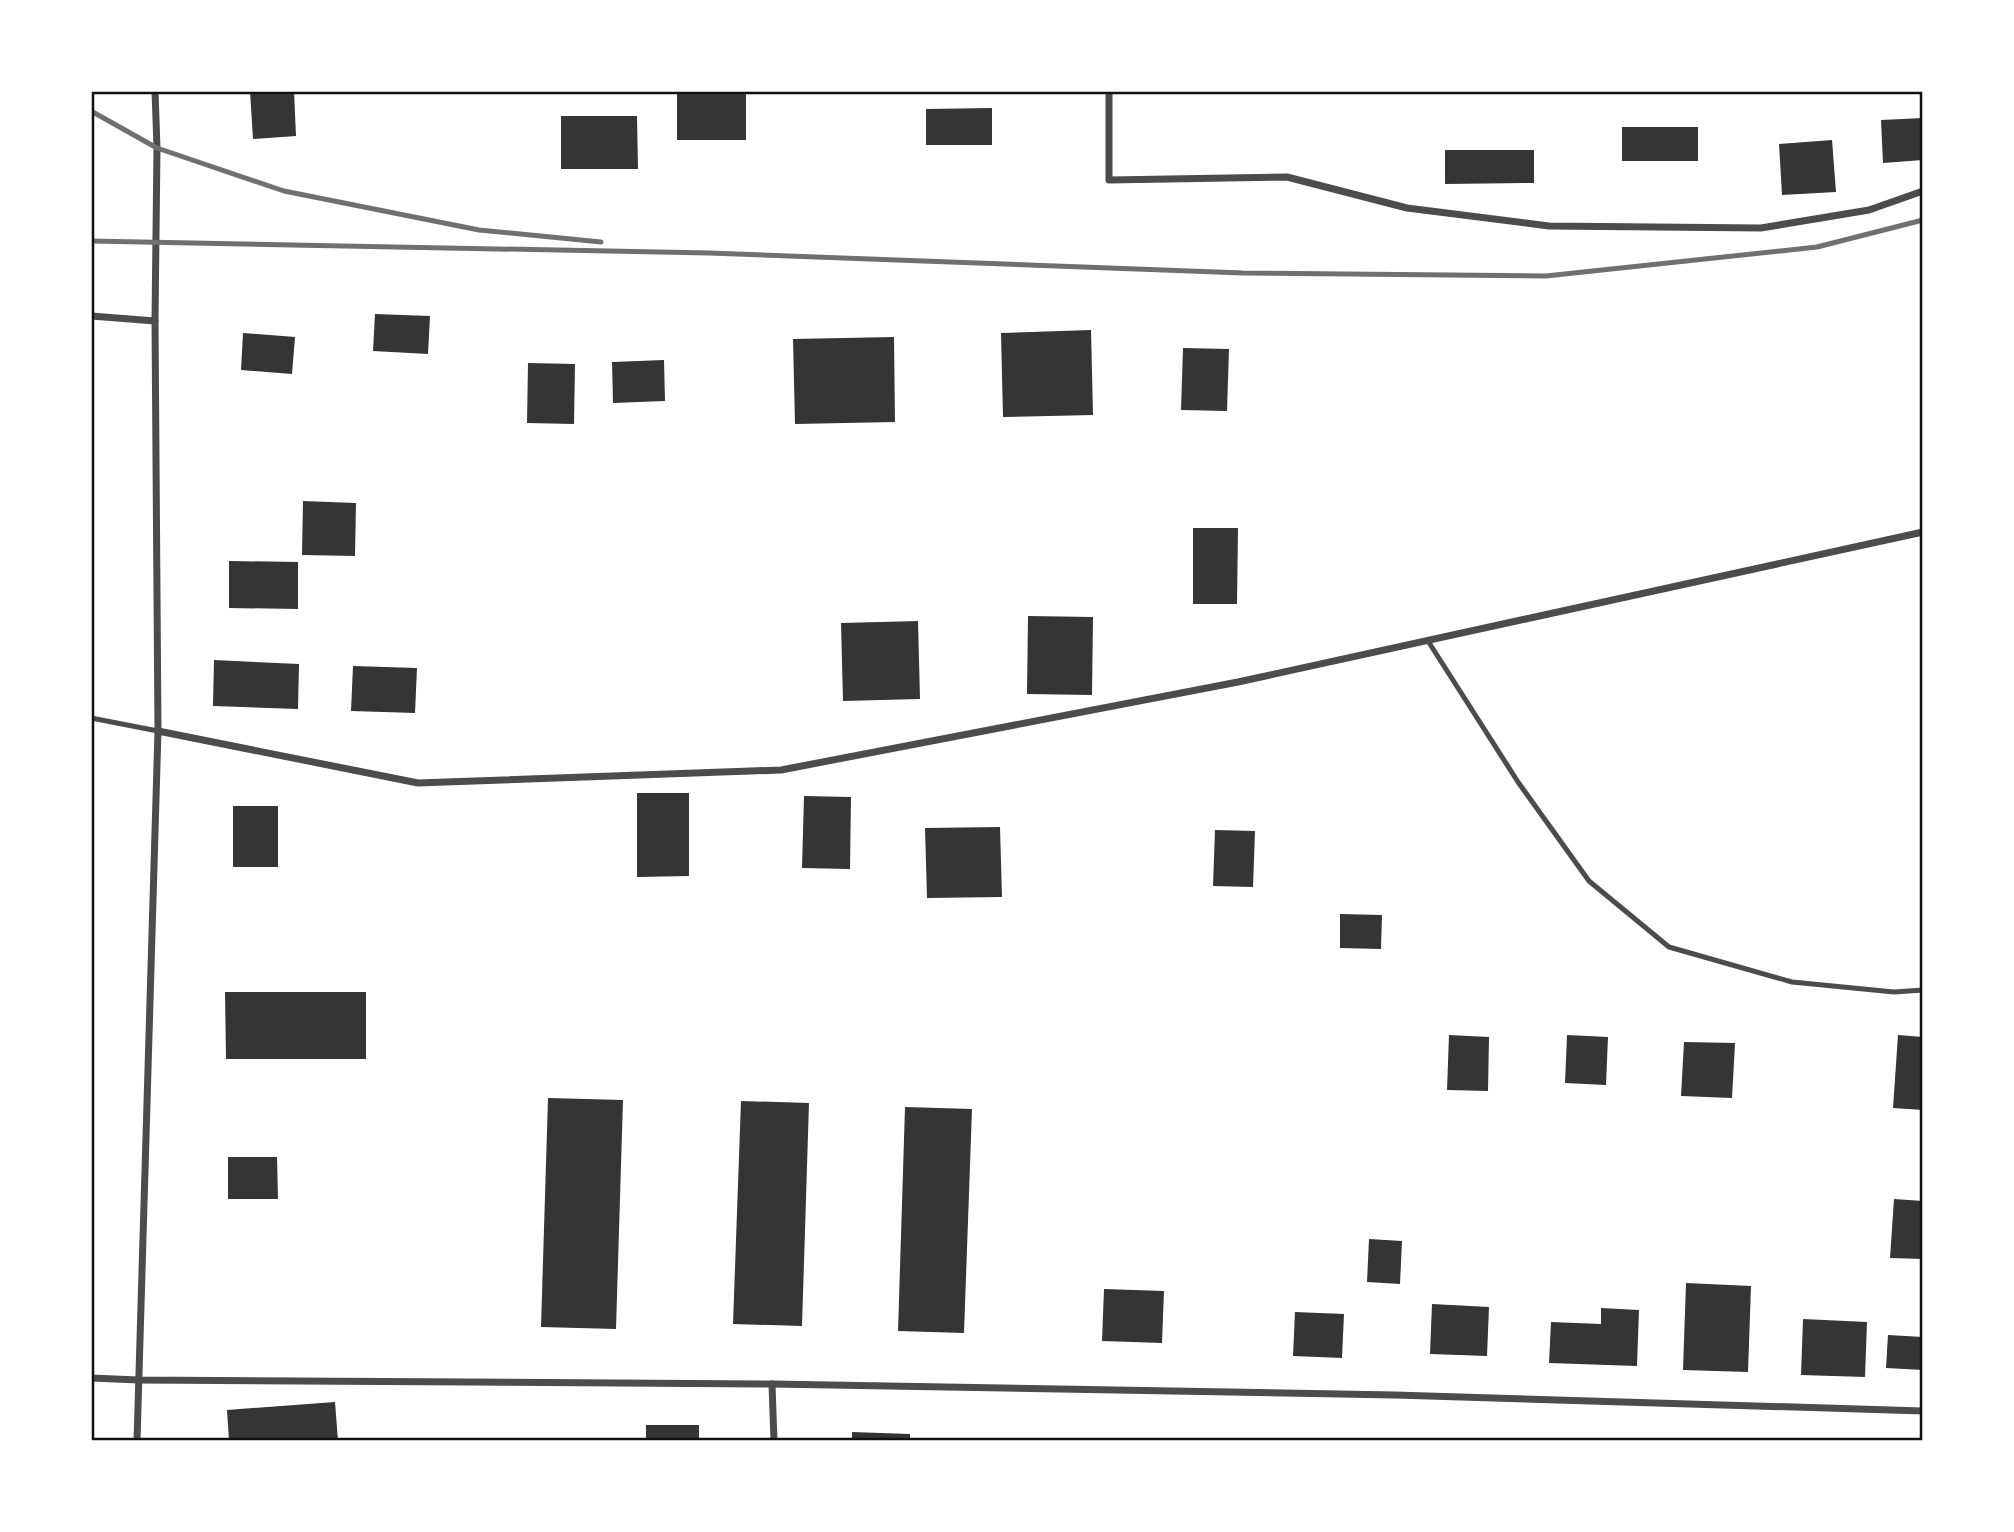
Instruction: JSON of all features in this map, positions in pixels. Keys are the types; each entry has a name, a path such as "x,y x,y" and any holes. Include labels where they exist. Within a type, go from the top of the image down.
{"street":[{"path":"137,1441 158,731 155,321 158,161 155,91"},
{"path":"1109,91 1110,180 1287,177 1407,208 1549,226 1761,228 1869,210 1923,191"},
{"path":"91,316 155,321"},
{"path":"158,731 418,783 781,770 1238,682 1923,532"},
{"path":"91,1378 772,1384 1381,1394 1923,1411"},
{"path":"772,1384 774,1441"}],"lane":[{"path":"1428,641 1518,782 1589,881 1669,947 1793,982 1894,992 1923,990"},
{"path":"91,718 158,731"}],"building":[{"path":"250,91 294,91 296,136 253,139"},
{"path":"677,91 746,91 746,140 677,140"},
{"path":"992,108 992,145 926,145 926,109"},
{"path":"561,116 637,116 638,169 561,169"},
{"path":"1923,118 1923,160 1883,163 1881,120"},
{"path":"1622,127 1698,127 1698,161 1622,161"},
{"path":"1832,140 1836,192 1782,195 1779,144"},
{"path":"1445,150 1534,150 1534,183 1445,184"},
{"path":"375,314 430,316 428,354 373,351"},
{"path":"1091,330 1093,415 1003,417 1001,333"},
{"path":"243,333 295,337 292,374 241,370"},
{"path":"894,337 895,422 795,424 793,339"},
{"path":"1183,348 1229,349 1227,411 1181,410"},
{"path":"664,360 665,401 613,403 612,362"},
{"path":"528,363 575,364 574,424 527,423"},
{"path":"303,501 356,503 355,556 302,555"},
{"path":"1193,528 1238,528 1237,604 1193,604"},
{"path":"229,561 298,562 298,609 229,608"},
{"path":"1028,616 1093,617 1092,695 1027,694"},
{"path":"918,621 920,699 843,701 841,623"},
{"path":"214,660 299,664 298,709 213,706"},
{"path":"353,666 417,668 415,713 351,711"},
{"path":"637,793 689,793 689,876 637,877"},
{"path":"804,796 851,797 850,869 802,868"},
{"path":"233,806 278,806 278,867 233,867"},
{"path":"1000,827 1002,897 927,898 925,828"},
{"path":"1215,830 1255,831 1253,887 1213,886"},
{"path":"1340,914 1382,915 1381,949 1340,948"},
{"path":"225,992 366,992 366,1059 226,1059"},
{"path":"1449,1035 1489,1037 1488,1091 1447,1090"},
{"path":"1567,1035 1608,1037 1606,1085 1565,1083"},
{"path":"1898,1035 1923,1037 1923,1110 1893,1108"},
{"path":"1684,1042 1735,1043 1732,1098 1681,1096"},
{"path":"548,1098 623,1100 616,1329 541,1327"},
{"path":"741,1101 809,1103 802,1326 733,1324"},
{"path":"905,1107 972,1109 964,1333 898,1331"},
{"path":"228,1157 277,1157 278,1199 228,1199"},
{"path":"1894,1199 1923,1201 1923,1259 1890,1258"},
{"path":"1369,1239 1402,1241 1400,1284 1367,1282"},
{"path":"1686,1283 1751,1286 1748,1372 1683,1370"},
{"path":"1104,1289 1164,1291 1162,1343 1102,1341"},
{"path":"1432,1304 1489,1307 1487,1356 1430,1354"},
{"path":"1601,1308 1639,1310 1637,1366 1549,1363 1551,1322 1601,1324"},
{"path":"1295,1312 1344,1314 1342,1358 1293,1356"},
{"path":"1803,1319 1867,1322 1865,1377 1801,1375"},
{"path":"1888,1335 1923,1337 1923,1370 1886,1368"},
{"path":"335,1402 338,1441 229,1441 227,1410"},
{"path":"646,1425 699,1425 699,1441 646,1441"},
{"path":"852,1432 910,1434 910,1441 852,1441"}],"railway":[{"path":"91,111 157,148 284,191 479,230 601,242"},
{"path":"91,241 709,253 1243,273 1546,276 1817,247 1923,220"}]}
